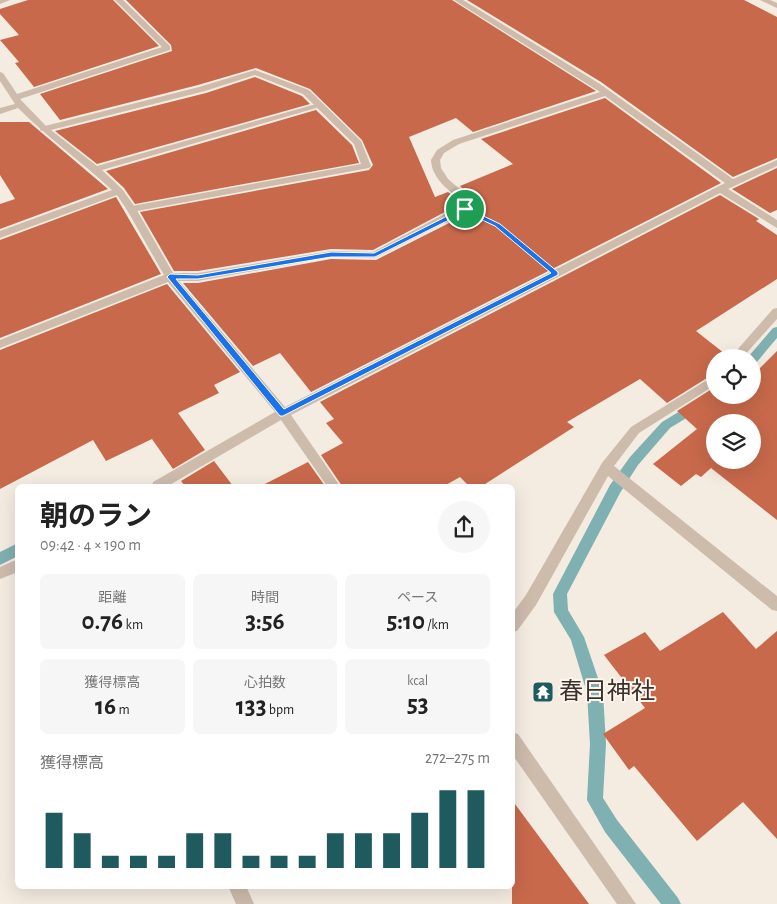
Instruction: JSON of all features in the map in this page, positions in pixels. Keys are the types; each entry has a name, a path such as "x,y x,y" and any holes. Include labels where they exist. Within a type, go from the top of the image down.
{"street":[{"path":"0,2 6,0"},
{"path":"0,111 18,101 167,48 119,0"},
{"path":"460,0 545,52 732,182"},
{"path":"764,0 777,6"},
{"path":"44,129 202,89 255,72 306,92 358,143 366,166 132,209"},
{"path":"0,75 18,101 44,129 95,169 119,191 132,209 170,277 283,413 333,484"},
{"path":"0,344 170,277 198,277 331,254 375,255 465,209 471,202 438,174 435,163 439,152 456,142 606,93"},
{"path":"95,169 319,106"},
{"path":"161,484 283,413 732,182 777,163"},
{"path":"720,189 777,225"},
{"path":"0,235 119,191"},
{"path":"743,349 777,312"},
{"path":"515,622 531,600 609,469 635,430 706,385"},
{"path":"609,469 777,605"},
{"path":"0,573 15,566"},
{"path":"515,744 627,904"},
{"path":"238,889 245,904"}],"path":[{"path":"465,209 497,225 556,274"}],"building":[{"path":"28,0 113,0 159,46 34,87 15,63 19,62 0,40 19,35 0,14 0,9"},
{"path":"126,0 452,0 596,91 473,132 456,118 409,137 435,197 448,192 462,203 373,250 331,249 198,271 174,271 140,212 369,170 373,165 362,140 310,89 256,68 198,85 60,120 40,94 172,51 171,45"},
{"path":"467,0 744,0 777,17 777,158 733,177 601,82"},
{"path":"255,77 302,96 310,104 97,164 55,131 206,93"},
{"path":"605,98 721,183 311,392 280,353 253,366 183,283 198,283 331,259 376,260 469,213 478,203 460,186 513,164 481,139"},
{"path":"316,110 352,145 359,163 135,204 124,188 106,171"},
{"path":"0,122 29,122 108,189 0,229 0,204 15,199 0,175"},
{"path":"777,168 777,210 770,213 732,189"},
{"path":"720,195 759,219 756,221 777,235 777,279 696,331 719,349 706,349 706,379 667,403 640,379 567,422 574,427 485,484 467,484 460,477 448,484 341,484 321,455 343,443 326,423 334,419 320,402"},
{"path":"116,197 161,274 0,338 0,240"},
{"path":"167,284 240,372 214,385 219,393 178,413 205,450 173,469 152,439 106,461 93,440 0,489 0,350"},
{"path":"777,351 777,520 712,469 761,469 761,414 706,414 706,469 710,469 701,477 696,474 681,486 653,464 697,429 677,411 706,393 706,404 761,404 761,367"},
{"path":"214,461 231,484 183,484 181,481"},
{"path":"308,462 324,484 265,484"},
{"path":"723,612 756,649 777,631 777,839 743,802 697,841 634,766 629,770 603,734 645,708 604,655 645,632 660,651"},
{"path":"515,804 589,904 512,904 512,889 515,889"}],"waterway":[{"path":"761,350 777,331"},
{"path":"672,904 611,826 595,800 598,744 595,693 577,637 561,612 560,594 615,489 634,461 666,425 706,401"},
{"path":"0,559 15,551"}],"place":[{"name":"春日神社","path":"543,692"}],"route":[{"path":"465,209 497,225 556,274 283,413 170,277 198,277 331,254 375,255 465,209"}]}
